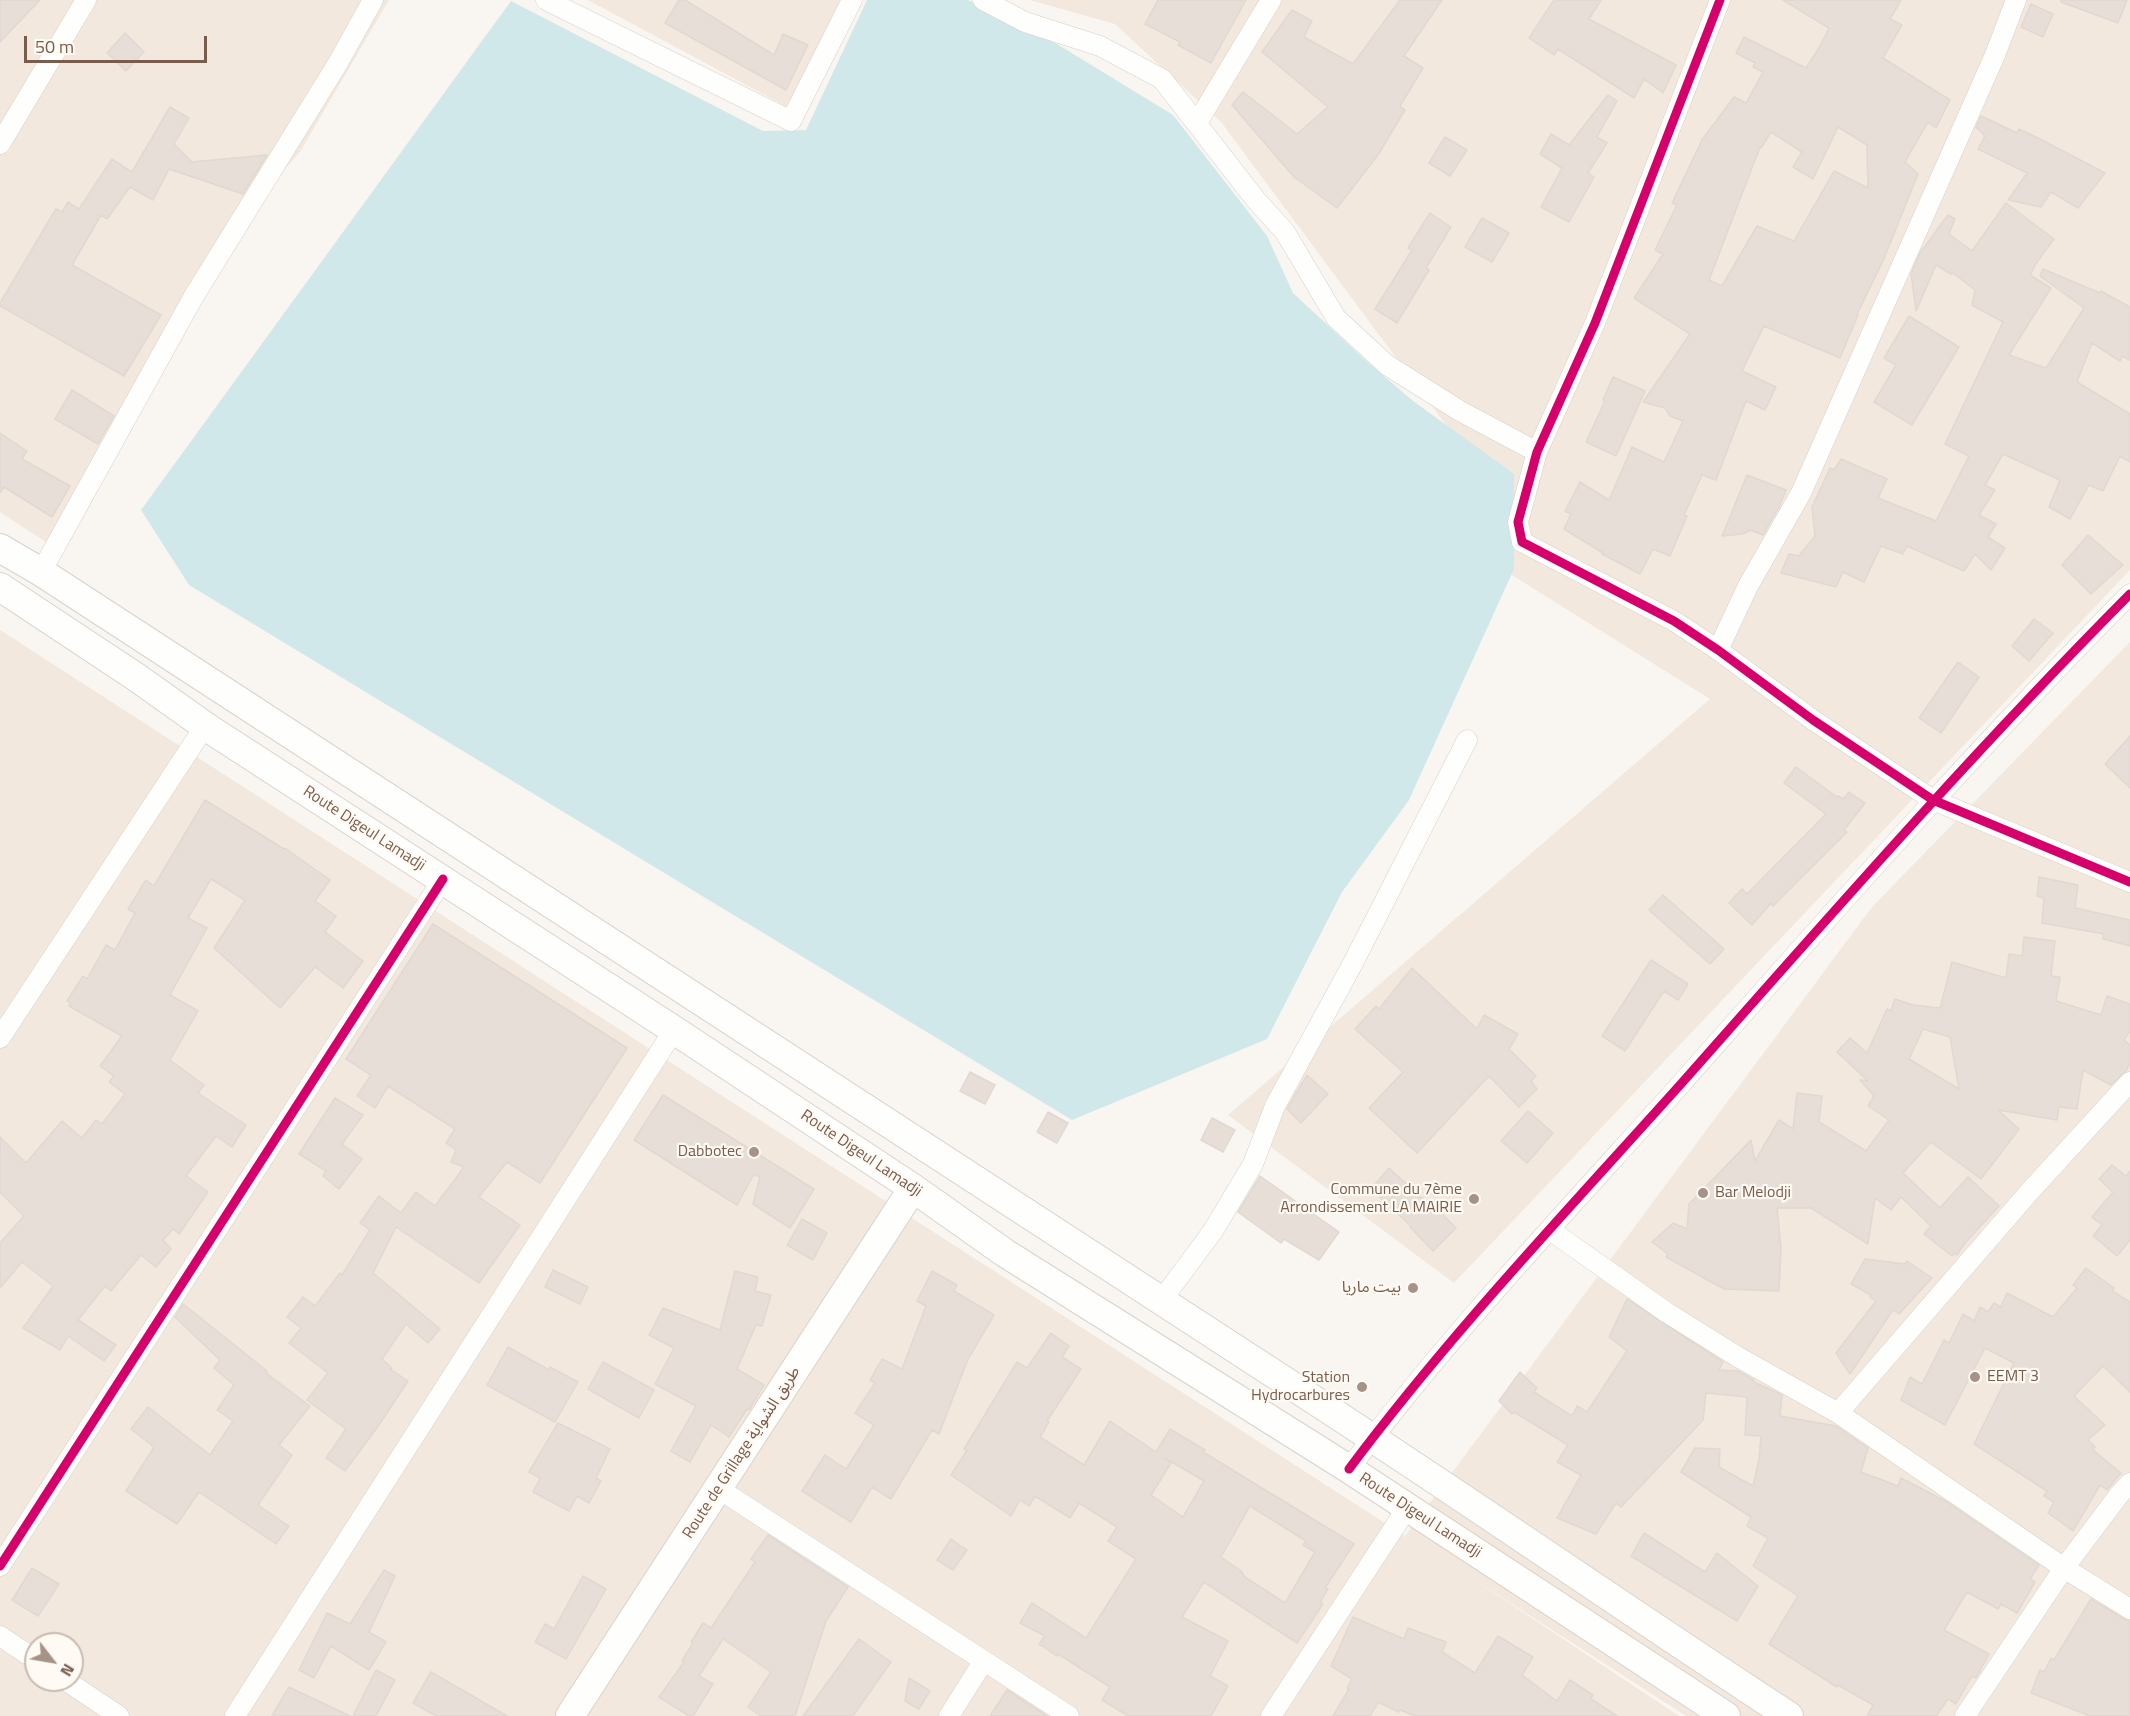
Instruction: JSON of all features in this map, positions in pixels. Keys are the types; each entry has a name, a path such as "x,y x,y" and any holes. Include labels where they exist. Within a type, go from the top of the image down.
{"main road":[{"path":"0,548 41,572 1372,1438 1617,1604 1789,1716"},
{"name":"Route Digeul Lamadji","path":"0,587 205,726 443,879 913,1188 1005,1253 1349,1469 1726,1716"},
{"name":"Route de Grillage طريق الشواية","path":"570,1716 913,1188"}],"street":[{"path":"0,144 86,0"},
{"path":"41,572 195,296 338,63 373,0"},
{"path":"546,0 791,121 852,0"},
{"path":"983,0 1025,22 1100,46 1162,79 1250,192 1285,232 1336,318 1387,365 1460,411 1537,452"},
{"path":"1197,123 1271,0"},
{"path":"1720,0 1595,323 1537,452 1518,522 1522,542 1674,621 1718,650 1813,720 1933,800 2130,882"},
{"path":"1718,650 1748,586 1801,493 1995,55 2016,0"},
{"path":"1349,1469 1372,1438 1470,1321 1933,800 2046,678 2130,594"},
{"path":"0,1038 205,726"},
{"path":"1161,1301 1213,1231 1253,1164 1275,1106 1357,955 1467,740"},
{"path":"0,1566 443,879"},
{"path":"235,1716 674,1030"},
{"path":"1838,1413 2031,1190 2130,1082"},
{"path":"1551,1230 1666,1312 1738,1357 1838,1413 2064,1568 2130,1609"},
{"path":"1965,1716 2064,1568 2130,1483"},
{"path":"719,1489 1069,1716"},
{"path":"1271,1716 1407,1508"},
{"path":"0,1636 24,1652"},
{"path":"949,1716 983,1662"},
{"path":"83,1692 119,1716"}],"shaded area":[{"path":"0,0 389,0 300,152 258,199 52,546 0,512"},
{"path":"588,0 858,0 802,115"},
{"path":"1030,0 2130,0 2130,570 1454,1283 1228,1115 1710,699 1499,567 1466,452 1221,122 1115,24"},
{"path":"0,630 1405,1536 1872,907 2130,642 2130,1716 1686,1716 1470,1577 1679,1716 0,1716"}],"water":[{"path":"867,0 968,0 1057,44 1173,115 1267,236 1293,293 1413,401 1514,474 1514,569 1409,800 1342,892 1267,1039 1072,1120 189,585 141,510 511,1 763,131 806,130"}],"building":[{"path":"0,0 40,0 0,42"},
{"path":"679,0 685,0 774,55 783,34 808,45 786,90 665,23"},
{"path":"1158,0 1246,0 1211,63 1178,45 1180,42 1145,24"},
{"path":"1400,0 1442,0 1404,56 1423,68 1400,106 1405,110 1378,155 1337,208 1294,177 1232,105 1243,92 1297,134 1328,107 1262,52 1292,10 1312,21 1304,37 1353,64"},
{"path":"1554,0 1601,0 1589,19 1676,65 1663,93 1644,79 1634,98 1558,49 1554,55 1529,38"},
{"path":"1783,0 1901,0 1890,19 1902,25 1883,58 1950,100 1936,128 1928,122 1905,162 1918,174 1840,358 1764,326 1742,371 1776,387 1765,410 1746,401 1716,480 1702,475 1684,515 1687,516 1670,556 1653,549 1640,574 1602,554 1564,529 1571,514 1565,511 1580,482 1609,500 1632,447 1664,462 1683,421 1670,416 1665,408 1643,402 1690,334 1634,298 1663,254 1655,250 1677,205 1672,203 1702,140 1734,97 1746,103 1763,72 1753,67 1755,63 1736,53 1744,37 1806,68 1829,28","holes":["1838,127 1867,145 1868,188 1834,171 1794,241 1757,226 1722,286 1709,280 1760,147 1771,132 1802,152 1793,167 1813,179"]},
{"path":"2061,0 2127,0 2118,23 2061,2"},
{"path":"2031,4 2053,14 2043,37 2021,27"},
{"path":"125,33 144,52 126,71 107,53"},
{"path":"1608,95 1617,101 1597,137 1607,143 1588,173 1594,177 1569,222 1541,207 1562,168 1540,154 1551,134 1569,145"},
{"path":"170,107 189,118 174,144 192,162 267,155 243,194 169,169 153,200 130,187 107,219 101,215 72,265 161,315 124,376 0,306 0,303 56,209 62,212 68,202 79,209 112,159 132,172"},
{"path":"1981,116 2017,133 2019,129 2105,173 2078,208 2051,192 2041,207 2008,200 2027,173 1978,149 1985,136 1976,127"},
{"path":"1445,137 1467,150 1450,176 1429,163"},
{"path":"2006,203 2054,239 2030,275 2051,288 2009,355 2046,368 2084,308 2040,276 2043,269 2100,293 2101,291 2130,307 2130,360 2122,356 2120,361 2092,343 2077,382 2130,414 2130,462 2120,456 2103,491 2089,485 2070,519 2049,507 2060,480 2003,454 1985,485 1995,490 1979,515 1996,524 1988,537 2005,548 1991,570 1975,554 1964,571 1907,546 1903,554 1881,546 1864,582 1843,572 1836,587 1781,573 1789,554 1799,556 1815,536 1812,507 1830,468 1834,470 1841,459 1887,479 1878,498 1936,521 1969,456 1945,444 2003,322 1972,305 1975,290 1953,273 1936,265 1916,311 1911,274 1920,253 1948,215 1955,219 1949,234 1972,251"},
{"path":"1430,213 1451,227 1426,268 1429,270 1397,323 1375,309 1412,250 1408,248"},
{"path":"1482,218 1509,233 1492,262 1465,247"},
{"path":"1909,316 1959,347 1912,425 1874,402 1896,365 1884,358"},
{"path":"1613,377 1645,391 1616,456 1586,442 1605,401 1603,400"},
{"path":"72,390 114,416 98,444 55,419"},
{"path":"0,433 27,451 22,459 70,486 52,517 4,487 0,493"},
{"path":"1747,475 1786,490 1763,535 1750,530 1743,534 1722,536"},
{"path":"2088,535 2123,565 2091,594 2062,565"},
{"path":"2034,619 2053,633 2029,661 2012,646"},
{"path":"1958,662 1979,677 1941,733 1919,718"},
{"path":"2130,736 2130,788 2105,764"},
{"path":"1796,767 1837,797 1843,799 1849,792 1865,803 1844,830 1847,832 1773,906 1771,903 1752,925 1729,903 1742,889 1747,894 1826,814 1784,783"},
{"path":"205,800 285,848 330,880 315,901 336,916 325,932 363,961 343,988 315,967 280,1008 214,948 245,900 211,879 188,918 207,928 170,995 198,1011 170,1060 204,1085 198,1093 246,1125 232,1147 216,1136 186,1176 208,1192 179,1234 173,1229 163,1240 171,1249 156,1267 141,1255 111,1291 105,1286 78,1320 116,1345 104,1361 68,1336 60,1350 23,1328 53,1286 22,1262 0,1288 0,1243 24,1216 0,1192 0,1137 26,1163 62,1121 82,1138 96,1120 102,1124 125,1094 109,1082 114,1076 100,1066 122,1036 69,1006 70,1003 67,1001 83,976 87,979 106,945 115,950 135,913 128,909 146,880 154,886"},
{"path":"2039,877 2078,885 2075,908 2130,920 2130,946 2103,939 2104,934 2042,923 2044,898 2037,896"},
{"path":"1663,895 1724,949 1710,964 1649,910"},
{"path":"433,924 627,1048 540,1183 507,1162 479,1197 520,1225 479,1283 396,1227 373,1273 440,1329 428,1343 406,1324 382,1359 392,1368 390,1369 408,1381 345,1471 326,1458 346,1429 307,1400 328,1373 289,1343 301,1328 287,1317 303,1297 315,1306 340,1273 342,1275 370,1230 360,1223 379,1196 401,1213 416,1192 435,1206 464,1167 451,1162 456,1150 446,1143 455,1129 388,1086 375,1108 357,1096 371,1075 346,1059"},
{"path":"2024,937 2055,941 2051,976 2060,977 2056,1001 2101,1015 2107,996 2130,1004 2130,1031 2124,1040 2130,1045 2130,1063 2126,1071 2111,1085 2083,1070 2077,1109 2059,1107 2057,1120 1998,1110 2019,1129 1981,1179 1931,1142 1903,1173 1940,1208 1968,1177 1999,1206 1957,1255 1955,1253 1952,1256 1924,1234 1931,1226 1901,1197 1891,1210 1875,1198 1868,1244 1811,1208 1777,1208 1781,1248 1779,1291 1724,1289 1666,1257 1668,1254 1652,1242 1673,1223 1687,1229 1689,1204 1751,1140 1755,1161 1779,1120 1793,1129 1797,1093 1822,1096 1819,1122 1866,1151 1889,1120 1868,1106 1874,1096 1860,1080 1868,1081 1837,1052 1850,1038 1867,1053 1887,1009 1891,1011 1895,999 1913,1005 1940,1008 1952,962 2006,978 2009,954 2022,956","holes":["1923,1029 1950,1037 1959,1089 1909,1059"]},
{"path":"1651,960 1688,984 1678,1000 1664,991 1625,1051 1602,1036"},
{"path":"1412,968 1477,1029 1484,1015 1518,1034 1509,1049 1536,1076 1531,1081 1537,1089 1519,1107 1489,1076 1417,1153 1369,1108 1403,1072 1355,1029 1376,1006 1379,1009"},
{"path":"970,1072 995,1085 985,1104 960,1091"},
{"path":"1307,1075 1328,1094 1301,1123 1287,1109"},
{"path":"663,1095 814,1189 790,1228 753,1204 760,1177 754,1174 737,1205 634,1140"},
{"path":"335,1098 363,1115 342,1144 362,1159 339,1189 323,1176 326,1171 299,1154"},
{"path":"1528,1111 1553,1133 1527,1163 1501,1141"},
{"path":"1048,1112 1068,1123 1057,1143 1037,1132"},
{"path":"1212,1118 1235,1130 1223,1152 1201,1140"},
{"path":"2112,1165 2126,1176 2130,1171 2130,1240 2117,1256 2093,1236 2102,1225 2092,1217 2113,1192 2099,1179"},
{"path":"1389,1168 1456,1228 1433,1251 1411,1226 1371,1189"},
{"path":"1260,1176 1339,1232 1319,1260 1284,1239 1281,1243 1238,1212"},
{"path":"802,1219 827,1233 813,1260 787,1245"},
{"path":"1865,1259 1905,1264 1907,1261 1932,1278 1899,1314 1893,1310 1850,1374 1836,1353 1876,1301 1870,1297 1871,1295 1851,1284"},
{"path":"2086,1268 2114,1288 2112,1291 2130,1302 2130,1392 2103,1366 2074,1396 2105,1425 2088,1440 2095,1447 2093,1450 2121,1473 2107,1490 2100,1485 2073,1531 2048,1513 2054,1502 2044,1496 2047,1491 1974,1444 2014,1363 1985,1348 1945,1425 1901,1400 1910,1377 1922,1384 1944,1340 1949,1343 1963,1314 1974,1321 1980,1307 1988,1312 1994,1303 2001,1307 2007,1293 2053,1317 2077,1288 2073,1285"},
{"path":"553,1270 588,1287 580,1304 545,1287"},
{"path":"735,1271 758,1277 755,1291 771,1295 762,1326 756,1325 737,1369 764,1385 729,1437 711,1425 690,1462 671,1451 696,1406 655,1384 674,1348 649,1335 663,1308 720,1330"},
{"path":"932,1271 957,1285 954,1291 994,1315 968,1359 939,1434 932,1430 891,1499 872,1487 851,1522 802,1491 825,1455 846,1469 874,1425 855,1413 875,1383 870,1380 882,1359 902,1369 926,1306 917,1301"},
{"path":"1627,1299 1723,1362 1719,1370 1738,1371 1754,1382 1782,1395 1780,1416 1836,1426 1868,1448 1861,1472 1898,1486 1901,1478 1947,1502 2039,1565 2030,1579 2035,1582 2017,1613 2001,1604 1998,1609 1967,1592 1944,1630 1989,1654 1976,1678 1972,1676 1956,1704 1948,1699 1936,1716 1867,1716 1873,1705 1838,1685 1837,1687 1769,1644 1798,1596 1753,1566 1768,1538 1747,1526 1751,1517 1681,1472 1695,1448 1720,1449 1719,1467 1753,1486 1761,1436 1745,1435 1747,1397 1706,1393 1703,1420 1621,1507 1616,1503 1596,1534 1557,1518 1581,1475 1557,1462 1568,1445 1514,1412 1512,1414 1499,1401 1520,1372 1537,1388 1534,1392 1572,1416 1577,1406 1587,1412 1627,1351 1609,1337"},
{"path":"183,1304 267,1371 266,1373 310,1406 279,1445 292,1455 258,1505 289,1526 276,1544 199,1492 177,1524 126,1491 154,1447 131,1429 148,1407 210,1455 233,1421 217,1410 234,1385 214,1368 220,1360 175,1317"},
{"path":"1051,1333 1069,1346 1062,1357 1081,1369 1047,1421 1049,1422 1040,1437 1084,1465 1110,1421 1156,1452 1170,1429 1205,1450 1203,1452 1354,1544 1325,1588 1328,1589 1320,1602 1323,1604 1297,1643 1204,1582 1182,1617 1228,1641 1210,1676 1228,1686 1211,1716 1128,1716 1102,1700 1110,1687 1039,1644 1045,1636 1020,1623 1032,1603 1086,1638 1136,1559 1108,1541 1117,1527 1079,1503 1070,1518 1035,1496 1029,1506 1020,1500 1011,1516 951,1475 967,1450 964,1449 1017,1362 1027,1368","holes":["1165,1458 1204,1481 1183,1517 1151,1495 1171,1463","1250,1506 1306,1541 1303,1545 1315,1552 1285,1603 1245,1577 1241,1571 1221,1557"]},
{"path":"508,1347 549,1370 550,1367 578,1382 555,1422 487,1385"},
{"path":"603,1362 654,1390 639,1418 588,1389"},
{"path":"558,1423 610,1449 596,1478 601,1481 589,1503 577,1496 569,1511 533,1492 540,1478 529,1472"},
{"path":"1644,1533 1705,1572 1717,1553 1758,1586 1737,1621 1631,1556"},
{"path":"768,1535 848,1587 826,1621 795,1716 761,1716 748,1707 771,1672 723,1639 699,1676 713,1684 693,1716 689,1716 659,1697 684,1662 682,1661 693,1643 691,1642 703,1623 711,1628 755,1562 751,1559"},
{"path":"951,1539 967,1550 953,1570 937,1560"},
{"path":"32,1568 59,1584 38,1616 12,1600"},
{"path":"384,1570 395,1576 369,1632 386,1642 369,1670 331,1646 314,1678 299,1670 327,1613 350,1624"},
{"path":"583,1576 606,1589 566,1659 535,1642 545,1624 554,1629"},
{"path":"2091,1599 2130,1621 2130,1716 2090,1716 2031,1693 2040,1670 2044,1672 2051,1658 2054,1660"},
{"path":"1353,1617 1404,1639 1408,1628 1446,1642 1442,1652 1475,1673 1498,1636 1533,1657 1522,1675 1557,1701 1570,1680 1593,1695 1591,1699 1617,1716 1415,1716 1400,1710 1399,1712 1378,1702 1370,1716 1333,1716 1349,1689 1347,1688 1352,1679 1331,1666"},
{"path":"859,1639 891,1662 853,1716 803,1716"},
{"path":"376,1670 395,1680 376,1716 353,1716"},
{"path":"431,1672 507,1716 436,1716 413,1703"},
{"path":"909,1678 930,1691 919,1709 905,1701"},
{"path":"289,1687 295,1690 350,1716 272,1716"},
{"path":"1007,1690 1047,1716 990,1716"}],"cycle path":[{"path":"1720,0 1595,323 1537,452 1518,522 1522,542 1674,621 1718,650 1813,720 1933,800 2130,882"},
{"path":"1349,1469 1427,1370 1552,1226 1957,775 2130,594"},
{"path":"0,1566 443,879"}],"place":[{"name":"Dabbotec","path":"754,1152"},
{"name":"Bar Melodji","path":"1703,1193"},
{"name":"Commune du 7ème Arrondissement LA MAIRIE","path":"1474,1199"},
{"name":"بيت ماريا","path":"1413,1288"},
{"name":"EEMT 3","path":"1975,1377"},
{"name":"Station Hydrocarbures","path":"1362,1387"}]}
